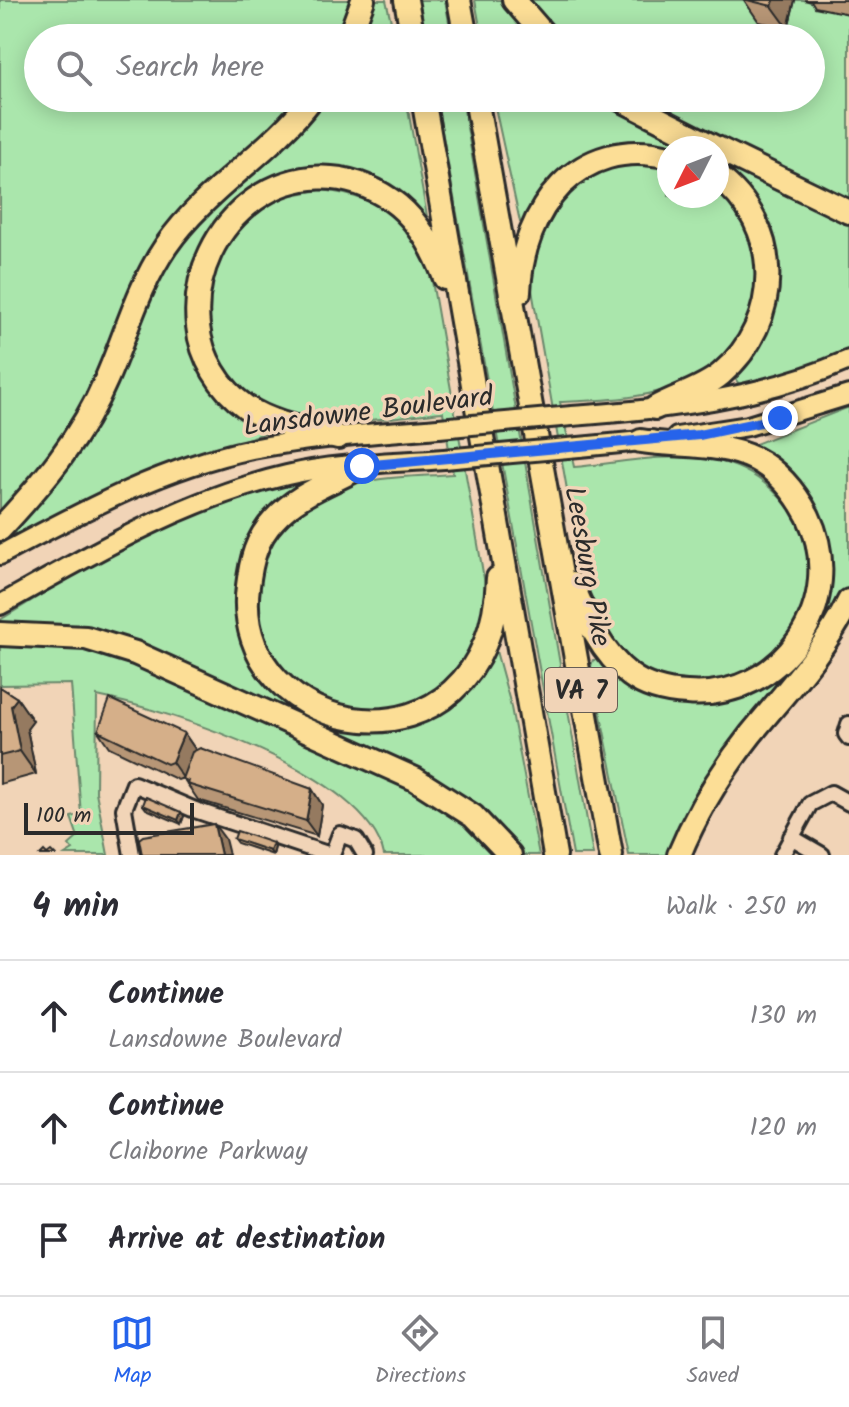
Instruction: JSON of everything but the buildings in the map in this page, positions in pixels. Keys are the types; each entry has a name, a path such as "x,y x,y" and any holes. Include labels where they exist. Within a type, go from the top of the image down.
{"highway":[{"path":"354,24 363,0"},
{"path":"406,0 410,24"},
{"path":"459,0 463,24"},
{"path":"514,0 535,24"},
{"path":"0,529 37,489 77,435 107,379 144,284 177,231 202,202 301,112"},
{"name":"VA 7","path":"425,112 555,855"},
{"name":"Leesburg Pike","path":"478,112 611,855"},
{"path":"645,112 692,136"},
{"path":"517,333 522,251 528,233 549,196 576,172 609,157 632,153 657,156"},
{"path":"729,154 849,212"},
{"path":"338,437 267,419 244,406 209,365 200,340 198,287 213,244 241,208 280,186 302,180 326,178 373,189 393,201 424,236 437,257 464,331"},
{"path":"655,408 718,377 747,346 763,311 769,269 761,234 745,204 729,188"},
{"path":"551,524 590,626 618,664 651,687 670,692 715,693 758,677 792,650 815,613 822,573 816,533 796,495 755,459 728,450 641,441"},
{"path":"362,466 289,505 260,537 250,564 246,596 250,625 258,646 271,673 312,706 339,718 365,722 391,720 416,714 455,689 481,655 494,622 500,541"},
{"path":"679,855 706,797 752,734 818,655 849,601"},
{"path":"0,634 72,636 135,653 415,779 473,816 510,855"}],"main road":[{"name":"Lansdowne Boulevard","path":"0,555 148,481 249,450 338,437 690,406 763,391 849,360"},
{"name":"Lansdowne Boulevard","path":"0,605 148,525 226,491 288,475 641,441 748,426 849,395"}],"street":[{"path":"849,724 846,734 849,738"},
{"path":"132,855 124,809 134,784 195,810 331,855 340,834 356,840 365,855"},
{"path":"782,855 816,798 831,793 849,803"},
{"path":"791,837 822,855"}],"green space":[{"path":"0,0 357,0 348,24 24,24 24,112 290,112 195,197 57,452 0,519"},
{"path":"366,0 386,0 392,24 357,24"},
{"path":"418,0 445,0 449,24 422,24"},
{"path":"475,0 504,0 524,24 479,24"},
{"path":"526,0 849,0 849,201 729,142 729,136 717,136 668,112 825,112 825,24 548,24"},
{"path":"304,112 408,112 430,233 330,173 212,230 198,255 190,281 196,349 274,430 158,468 0,547 23,519 175,248"},
{"path":"439,112 464,112 593,855 573,855"},
{"path":"496,112 629,112 674,136 657,136 657,148 542,196 520,222"},
{"path":"639,161 657,164 657,208 729,208 729,203 750,233 756,251 759,270 754,308 737,343 710,370 693,380 644,395 560,402 574,467 691,457 738,467 764,483 785,503 800,528 809,556 810,585 803,614 787,642 767,661 725,677 697,681 672,680 651,673 633,662 604,628 583,581 529,273 545,219 576,183 607,167"},
{"path":"729,164 849,223 849,352 815,366 741,387 732,374 777,271 729,188"},
{"path":"321,190 362,199 393,216 405,228 424,260 432,281 486,590 480,631 470,654 454,675 425,698 405,707 384,711 342,707 302,688 285,674 261,625 257,601 259,578 277,534 292,516 311,501 333,490 362,482 453,474 443,412 354,421 289,415 269,407 242,389 223,365 212,337 209,306 213,276 224,248 243,223 268,203"},
{"path":"849,407 849,587 830,623 669,855 629,855 591,666 593,660 597,660 625,685 653,699 689,705 723,701 812,636 824,612 831,584 823,523 807,497 748,447"},
{"path":"294,484 296,490 250,542 257,661 369,729 417,723 434,715 476,682 496,651 510,702 539,855 516,855 494,828 146,653 0,629 0,620 141,537 215,503"},
{"path":"0,643 61,643 122,657 432,793 500,855 384,855 370,825 343,798 305,773 262,750 215,731 170,715 97,696 96,792 108,855 65,855 73,850 69,845 78,837 71,817 81,815 71,684 0,685"}],"route":[{"path":"362,466 699,435 780,418"}]}
